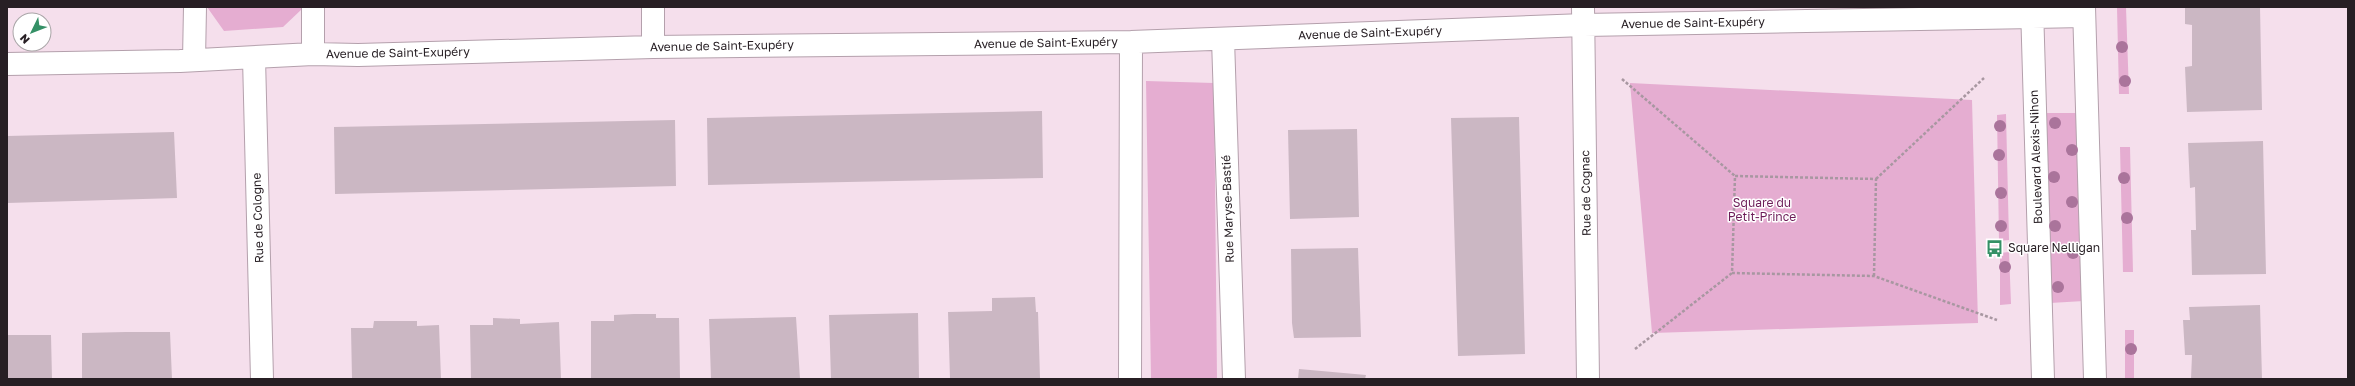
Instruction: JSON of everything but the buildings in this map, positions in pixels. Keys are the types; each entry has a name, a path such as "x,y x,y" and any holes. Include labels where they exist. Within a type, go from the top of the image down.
{"street":[{"path":"194,60 195,7"},
{"path":"313,7 314,54"},
{"path":"653,7 653,47"},
{"name":"Boulevard Alexis-Nihon","path":"2032,12 2043,379"},
{"path":"2084,12 2095,379"},
{"name":"Avenue de Saint-Exupéry","path":"7,64 194,60 314,54 653,47 1131,42 1223,39 1584,16 2084,12"},
{"name":"Rue de Cognac","path":"1584,16 1588,379"},
{"name":"Rue Maryse-Bastié","path":"1223,39 1234,379"},
{"path":"1130,379 1131,42"},
{"name":"Rue de Cologne","path":"254,58 262,379"}],"path":[{"path":"1622,79 1734,176 1876,179 1984,78"},
{"path":"1732,273 1734,176"},
{"path":"1874,276 1876,179"},
{"path":"1636,349 1732,273 1874,276 1997,320"}],"green space":[{"path":"207,7 302,7 302,9 283,27 224,31"},
{"path":"2117,7 2126,7 2129,94 2119,94"},
{"path":"1146,81 1214,83 1217,379 1151,379"},
{"name":"Square du Petit-Prince","path":"1630,83 1972,100 1978,323 1652,333"},
{"path":"2045,113 2078,113 2084,301 2050,303"},
{"path":"2006,114 2009,240 1999,241 1997,115"},
{"path":"2120,147 2130,147 2133,272 2123,272"},
{"path":"2009,252 2011,304 2000,305 2000,253"},
{"path":"2125,330 2134,330 2134,379 2125,379"}],"place":[{"name":"Square Nelligan","path":"1995,248"}]}
